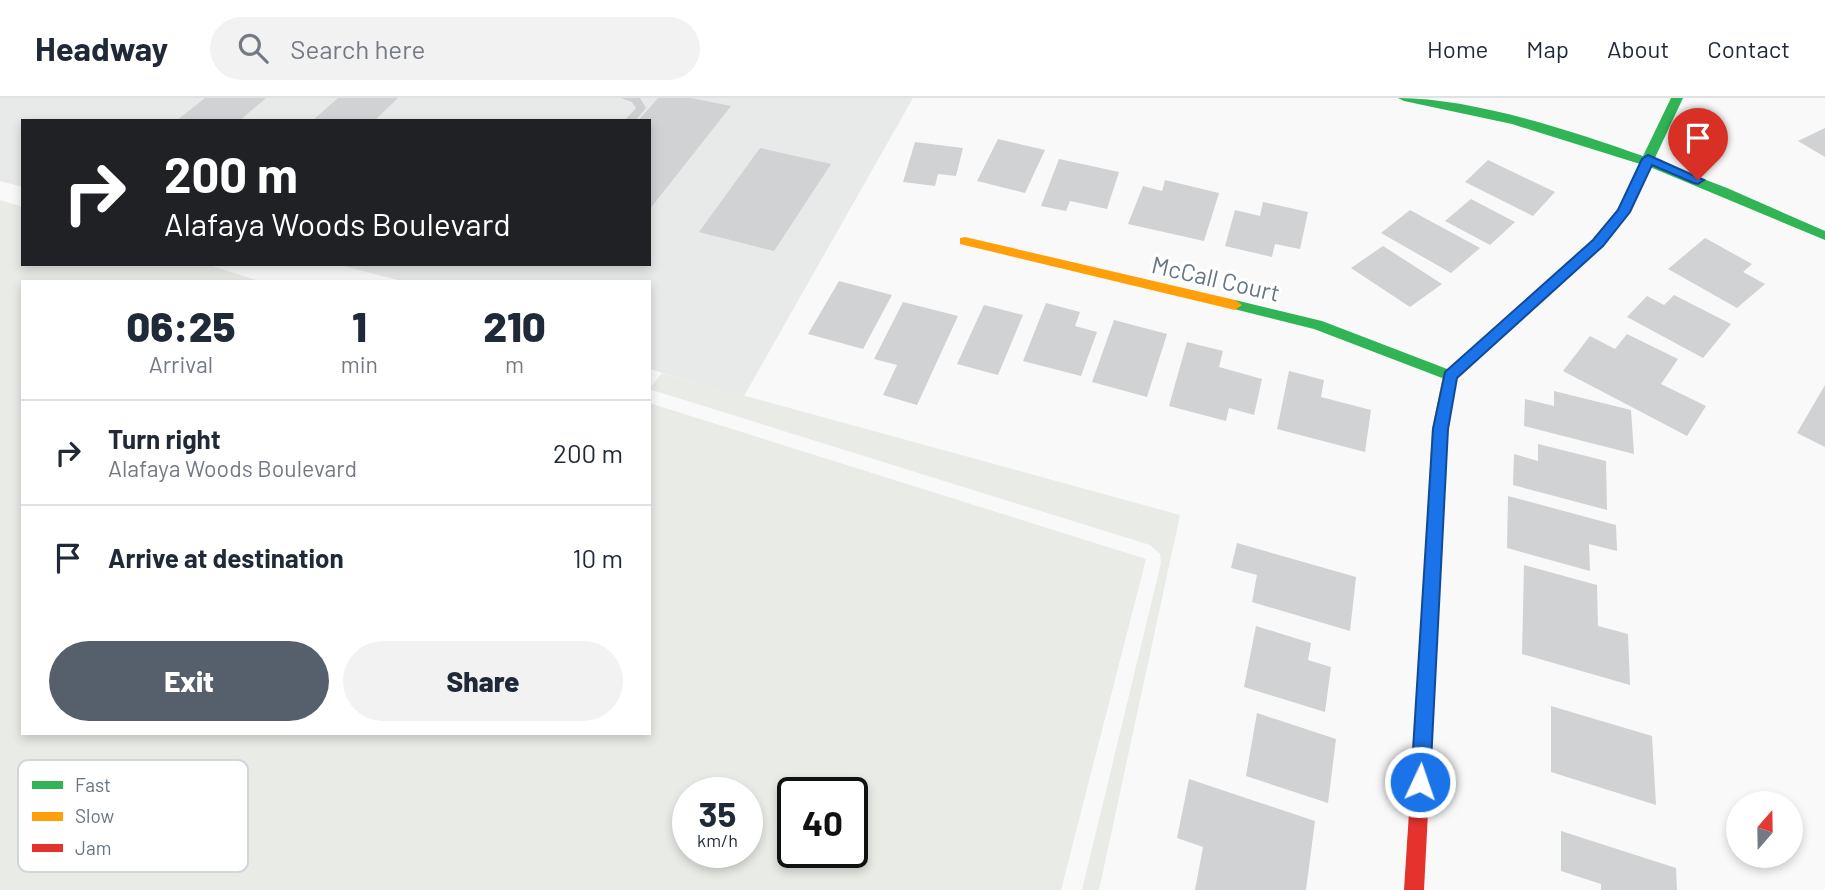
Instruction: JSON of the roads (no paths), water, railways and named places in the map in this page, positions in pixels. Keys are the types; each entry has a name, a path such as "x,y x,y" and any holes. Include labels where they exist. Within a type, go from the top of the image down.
{"street":[{"path":"1404,98 1463,108 1562,132 1648,159 1825,236"},
{"path":"1414,890 1440,429 1450,376 1598,243 1623,212 1677,98"},
{"name":"McCall Court","path":"965,241 1317,325 1450,376"}],"lane":[{"path":"626,98 636,100 641,108 631,119"}]}
